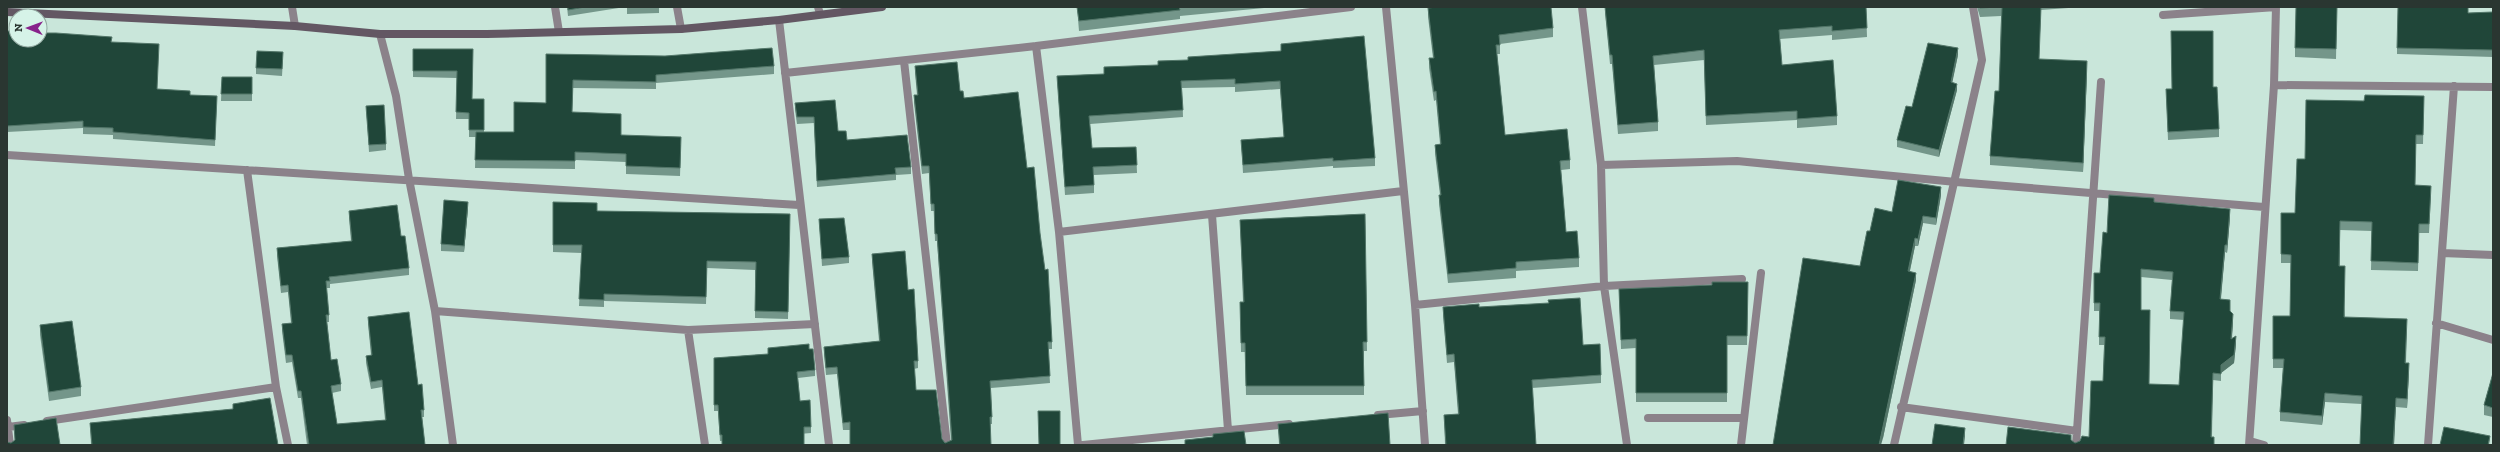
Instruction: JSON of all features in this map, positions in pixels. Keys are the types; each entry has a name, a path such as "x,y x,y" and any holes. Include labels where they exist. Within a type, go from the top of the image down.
{"street":[{"path":"292,7 295,26"},
{"path":"555,7 559,32"},
{"path":"677,7 681,29"},
{"path":"7,12 295,26 380,34 681,29 779,20 819,10 882,7"},
{"path":"785,73 1036,46 1351,7"},
{"path":"1386,7 1415,305 1425,445"},
{"path":"1582,7 1601,165 1604,286 1627,445"},
{"path":"1894,445 1901,407 1956,182 1982,60 1973,7"},
{"path":"2163,15 2276,7 2274,85 2264,207 2250,443 2264,445"},
{"path":"779,20 799,205 829,445"},
{"path":"380,34 396,96 409,179 435,311 453,445"},
{"path":"1036,46 1059,232 1078,445"},
{"path":"904,61 947,445"},
{"path":"2076,445 2101,82"},
{"path":"2274,85 2493,87"},
{"path":"2428,445 2454,86"},
{"path":"7,155 409,179 799,205"},
{"path":"1601,165 1737,161 1956,182 2264,207"},
{"path":"247,170 276,387 288,445"},
{"path":"1059,232 1403,192"},
{"path":"1212,215 1228,430"},
{"path":"2442,254 2493,255"},
{"path":"1741,445 1761,273"},
{"path":"1415,305 1604,286 1742,279"},
{"path":"435,311 688,330 815,324"},
{"path":"2436,324 2493,340"},
{"path":"688,330 705,445"},
{"path":"10,445 8,423 36,423 276,387"},
{"path":"1901,407 2077,431"},
{"path":"1368,416 1423,411"},
{"path":"1648,418 1744,418"},
{"path":"1083,445 1298,423"}],"building":[{"path":"568,7 585,7 568,10"},
{"path":"1077,7 1179,7 1180,10 1079,21"},
{"path":"1551,7 1553,28 1499,35 1500,45 1496,45 1505,135 1567,129 1570,160 1560,161 1566,232 1577,231 1579,258 1516,262 1516,268 1448,274 1435,145 1441,144 1436,91 1434,92 1429,58 1434,58 1428,8"},
{"path":"1605,7 1866,7 1867,28 1832,31 1832,26 1779,30 1782,65 1833,60 1837,116 1797,119 1797,111 1706,116 1704,50 1653,56 1658,122 1618,125 1612,55 1610,55"},
{"path":"2002,7 2041,7 2039,59 2087,61 2083,163 1990,156 1995,91 1999,91"},
{"path":"2296,7 2337,7 2336,49 2295,48"},
{"path":"2398,7 2468,7 2468,13 2493,12 2493,50 2397,48"},
{"path":"7,31 8,48 48,48 48,33 112,37 111,42 159,44 157,89 190,91 190,95 217,96 215,140 113,132 113,128 83,127 83,121 7,126"},
{"path":"2171,31 2213,31 2213,87 2217,87 2219,129 2168,132 2166,89 2172,89"},
{"path":"1364,36 1375,158 1333,161 1333,158 1243,165 1241,140 1284,137 1280,81 1235,84 1235,79 1181,81 1183,110 1089,116 1092,148 1136,147 1137,165 1093,167 1094,185 1065,187 1057,76 1104,74 1104,67 1158,65 1158,61 1188,60 1188,57 1281,51 1281,44"},
{"path":"1928,43 1958,48 1951,82 1957,84 1939,150 1897,140 1906,106 1912,107"},
{"path":"772,48 774,66 656,75 656,82 573,80 572,112 621,114 621,135 681,137 680,168 626,166 626,154 575,152 575,161 475,160 476,132 514,132 514,102 546,103 546,54 665,56"},
{"path":"413,49 473,49 472,99 484,99 484,130 469,130 469,113 456,112 457,71 413,71"},
{"path":"257,51 283,52 282,69 256,68"},
{"path":"957,62 960,91 963,91 964,98 1018,92 1027,168 1034,167 1045,270 1048,269 1052,342 1048,342 1050,376 990,381 992,417 990,417 991,445 850,445 850,422 843,423 837,367 826,368 824,347 880,341 872,254 905,251 908,290 914,289 918,361 914,361 916,390 936,390 942,439 945,443 952,440 937,234 935,234 934,204 931,204 929,166 922,166 914,95 918,95 915,66"},
{"path":"222,77 252,77 252,94 221,94"},
{"path":"2365,95 2424,96 2423,135 2416,135 2415,185 2431,186 2429,224 2419,224 2418,263 2371,261 2372,222 2340,221 2339,266 2345,266 2344,317 2407,319 2405,363 2409,363 2407,399 2396,398 2393,445 2360,445 2362,396 2325,393 2322,416 2280,412 2284,359 2273,359 2273,316 2290,316 2291,255 2281,254 2281,213 2295,213 2297,159 2305,159 2306,100 2364,101"},
{"path":"835,100 838,131 846,131 847,140 907,135 911,167 895,168 896,174 817,181 814,117 797,117 795,103"},
{"path":"384,105 386,144 369,145 366,106"},
{"path":"1898,180 1941,187 1936,218 1923,216 1918,239 1915,238 1908,271 1916,273 1879,445 1773,445 1803,258 1860,266 1867,231 1870,231 1875,208 1892,212"},
{"path":"2109,195 2154,198 2154,202 2230,209 2220,299 2230,300 2230,311 2233,314 2231,339 2236,336 2234,355 2221,365 2221,374 2213,373 2211,437 2214,437 2214,445 2006,445 2008,427 2071,435 2071,440 2075,443 2080,441 2082,436 2089,437 2091,381 2103,381 2105,337 2099,337 2100,303 2094,303 2094,273 2100,273 2103,232 2107,233","holes":["2141,269 2173,272 2170,311 2184,312 2179,385 2149,384 2150,310 2141,310"]},
{"path":"444,200 468,202 464,246 441,244"},
{"path":"553,202 597,203 597,211 790,214 788,312 755,311 756,262 707,261 706,297 604,294 604,300 579,299 582,245 553,245"},
{"path":"397,205 401,236 405,236 409,268 329,277 330,281 326,281 329,315 326,315 331,360 337,359 341,384 331,386 337,424 386,420 382,380 371,382 366,356 372,355 368,317 409,312 418,385 422,384 424,410 421,410 425,445 309,445 301,391 298,391 292,355 286,355 282,324 292,323 288,285 281,286 277,248 352,241 349,211"},
{"path":"1365,214 1367,342 1363,342 1364,386 1246,386 1245,343 1241,343 1240,302 1244,302 1240,220"},
{"path":"844,218 849,257 822,259 819,219"},
{"path":"1712,282 1748,282 1747,336 1727,336 1727,393 1636,393 1636,339 1621,340 1619,289 1712,285"},
{"path":"1580,298 1583,345 1600,344 1601,375 1532,380 1536,445 1446,445 1444,415 1459,414 1454,354 1447,355 1443,307 1479,304 1479,307 1549,303 1548,300"},
{"path":"72,321 81,387 49,392 40,325"},
{"path":"809,344 809,349 813,349 815,370 797,372 800,401 810,400 811,427 804,427 804,445 722,445 718,405 714,405 714,358 768,354 768,348"},
{"path":"2493,373 2493,408 2484,405"},
{"path":"270,398 278,445 92,445 90,423 233,409 233,404"},
{"path":"1038,411 1060,411 1060,445 1039,445"},
{"path":"1388,413 1390,445 1280,445 1278,424"},
{"path":"56,418 60,445 7,445 7,442 11,443 15,440 14,425"},
{"path":"1935,424 1965,428 1963,445 1932,445"},
{"path":"2444,427 2490,436 2488,445 2440,445"},
{"path":"1244,431 1246,445 1185,445 1185,440 1213,437 1213,434"}]}
